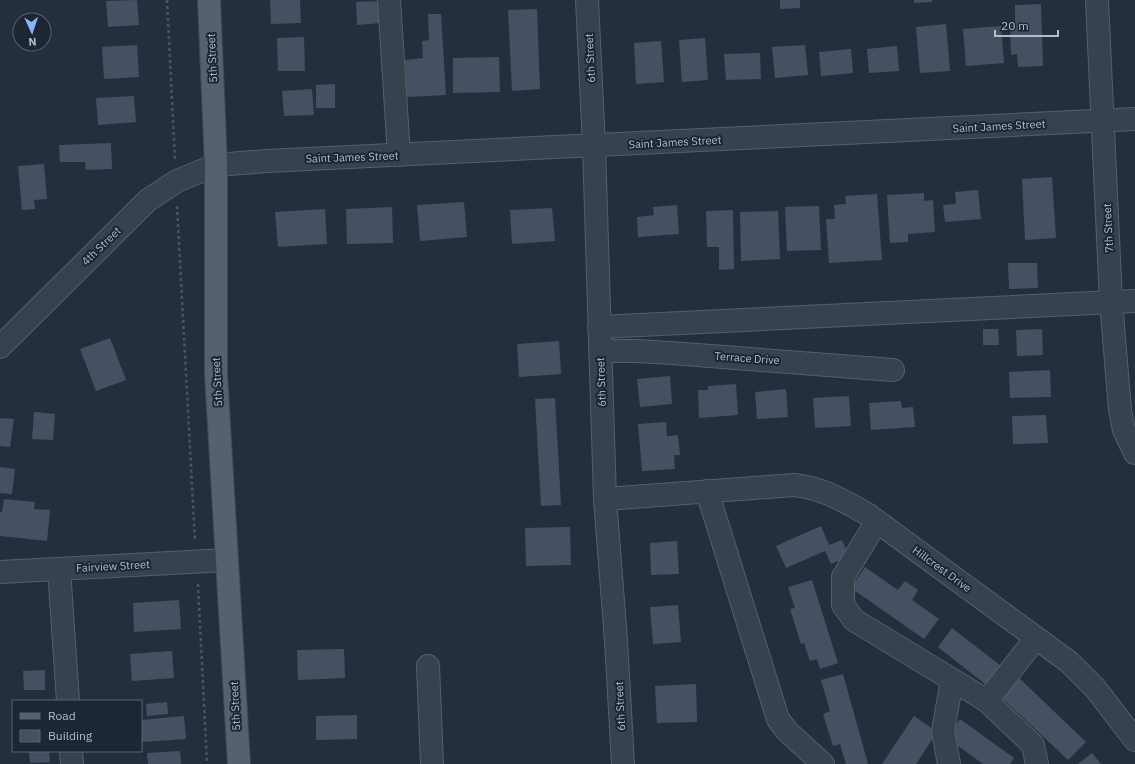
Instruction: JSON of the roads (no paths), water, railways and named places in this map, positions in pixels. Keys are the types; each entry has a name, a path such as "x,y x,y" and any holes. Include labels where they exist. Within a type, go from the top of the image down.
{"main road":[{"name":"5th Street","path":"209,0 216,165 216,374 239,764"}],"street":[{"path":"389,0 398,155"},
{"name":"6th Street","path":"587,0 594,146 605,499 616,640 623,764"},
{"name":"7th Street","path":"1097,0 1111,302 1120,410 1124,430 1135,453"},
{"name":"Saint James Street","path":"216,165 267,161 1135,119"},
{"name":"4th Street","path":"0,347 148,200 177,181 216,165"},
{"path":"599,327 1135,301"},
{"name":"Terrace Drive","path":"600,351 671,353 893,370"},
{"name":"Hillcrest Drive","path":"605,499 707,490 794,485 812,487 834,495 877,521 1069,662 1095,688 1135,740"},
{"path":"707,490 778,719 787,731 823,764"},
{"path":"877,521 843,577 843,605 854,620 987,702 1033,745 1037,764"},
{"name":"Fairview Street","path":"0,572 227,560"},
{"path":"59,569 68,700"},
{"path":"987,702 1036,638"},
{"path":"428,666 432,764"},
{"path":"949,764 943,731 952,680"},
{"path":"71,752 72,764"}]}
